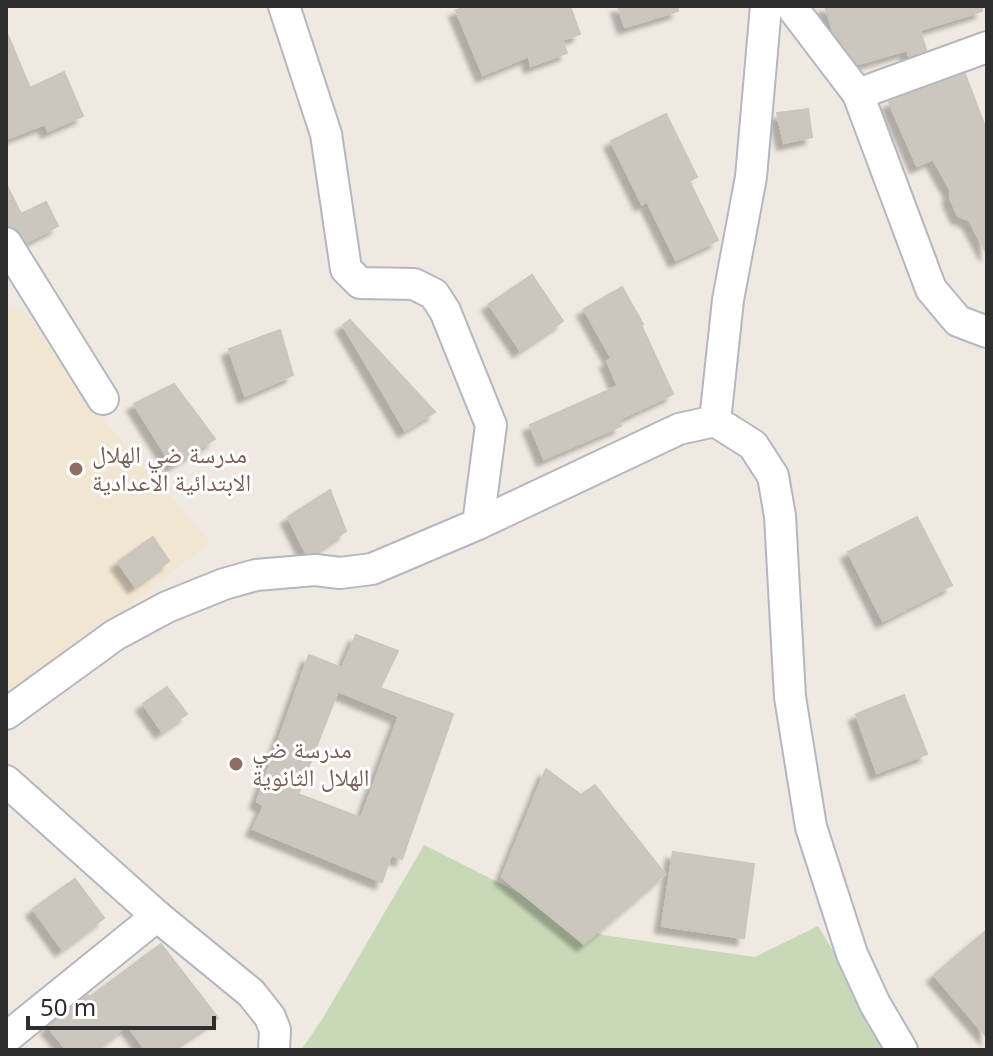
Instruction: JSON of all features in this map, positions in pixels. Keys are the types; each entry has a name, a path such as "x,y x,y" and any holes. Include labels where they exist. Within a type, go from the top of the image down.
{"street":[{"path":"284,6 326,134 346,269 360,283 414,284 434,294 445,311 491,425 478,524"},
{"path":"715,421 728,300 751,177 766,6"},
{"path":"791,6 858,94 931,289 958,321 987,332"},
{"path":"858,94 987,47"},
{"path":"6,243 103,399"},
{"path":"6,714 115,635 167,607 256,575 372,569 478,524 679,429 715,421 753,445 773,476 781,532 790,697 811,827 852,954 875,1004 902,1050"},
{"path":"6,781 157,916 251,993 270,1017 275,1030 274,1050"},
{"path":"15,1050 6,1039 157,916"}],"shaded area":[{"name":"مدرسة ضي الهلال الابتدائية الاعدادية","path":"6,304 26,313 82,395 210,542 6,703"}],"green space":[{"path":"424,845 603,935 755,957 818,926 893,1050 301,1050 323,1018"}],"building":[{"path":"468,6 570,6 580,34 562,40 567,53 531,66 529,56 483,75 456,10"},
{"path":"618,6 677,6 678,11 625,27"},
{"path":"825,6 981,6 982,11 920,30 926,50 909,56 907,50 858,64 833,31"},
{"path":"6,31 30,88 64,72 83,116 48,131 45,124 6,139"},
{"path":"965,74 987,132 987,254 969,220 958,216 950,198 951,191 933,159 917,166 889,102"},
{"path":"808,109 812,137 784,143 777,113"},
{"path":"666,114 697,177 689,181 718,240 676,260 647,201 642,204 611,141"},
{"path":"6,184 21,214 46,202 58,226 27,242 15,228 6,225"},
{"path":"532,275 563,321 520,350 489,304"},
{"path":"622,287 643,324 673,394 619,419 621,426 544,459 530,425 618,386 607,361 612,359 584,309"},
{"path":"350,320 435,412 405,430 343,325"},
{"path":"280,330 293,375 245,396 229,349"},
{"path":"174,384 215,439 172,465 134,404"},
{"path":"330,490 346,531 315,552 306,553 288,517"},
{"path":"917,517 952,585 883,621 848,552"},
{"path":"153,537 169,561 135,586 118,562"},
{"path":"356,635 398,651 380,688 453,714 402,859 391,855 382,882 253,829 264,806 257,801 309,655 342,668","holes":["338,691 399,716 361,818 298,794"]},
{"path":"167,687 187,714 162,731 143,704"},
{"path":"904,695 927,754 877,773 856,714"},
{"path":"546,769 581,795 595,785 665,874 584,944 502,877"},
{"path":"673,852 754,864 744,938 662,926"},
{"path":"75,879 104,918 62,949 33,909"},
{"path":"987,930 987,1037 934,975"},
{"path":"161,944 218,1018 170,1050 146,1050 127,1025 96,1050 67,1050 48,1027"}],"place":[{"name":"مدرسة ضي الهلال الابتدائية الاعدادية","path":"76,469"},
{"name":"مدرسة ضي الهلال الثانوية","path":"236,764"}]}
